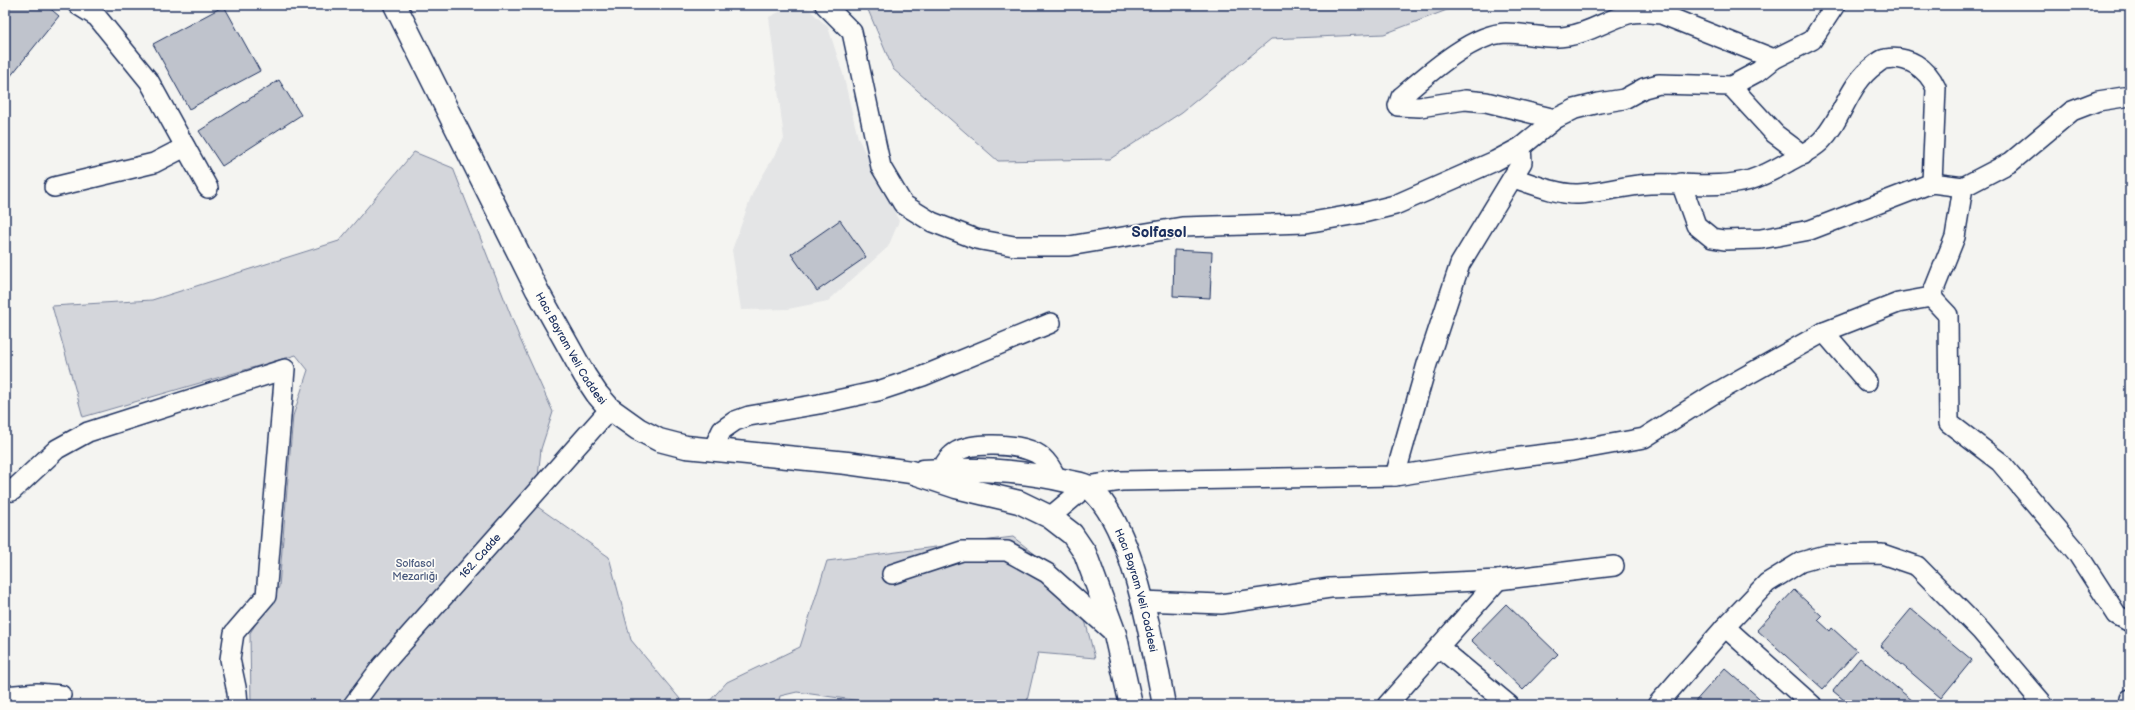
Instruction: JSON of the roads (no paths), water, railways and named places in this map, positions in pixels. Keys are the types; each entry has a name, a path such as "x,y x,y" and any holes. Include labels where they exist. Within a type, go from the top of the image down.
{"main road":[{"name":"Hacı Bayram Veli Caddesi","path":"395,5 537,290 596,394 610,409 638,429 659,440 686,447 712,451 847,463 911,472"},
{"path":"911,472 959,469 1014,472 1057,479 1087,486"},
{"path":"911,472 956,487 1019,502 1050,517 1072,534 1085,553 1115,634 1131,705"},
{"name":"Hacı Bayram Veli Caddesi","path":"1087,486 1105,506 1118,528 1127,552 1151,635 1164,705"}],"street":[{"path":"78,5 96,17 149,81 208,188"},
{"path":"825,5 852,32 881,167 903,204 932,222 976,239 1014,246 1069,246 1182,227 1282,225 1330,219 1396,205 1476,170 1521,147 1555,119 1575,109 1624,99 1644,88 1659,84 1731,86 1759,71 1774,59 1812,40 1835,5"},
{"path":"1555,119 1486,102 1465,100 1420,108 1398,106 1401,97 1473,42 1489,36 1506,33 1567,37 1582,33 1629,14 1645,12 1661,14 1774,59"},
{"path":"1514,178 1543,187 1576,194 1608,191 1647,184 1720,184 1749,180 1778,168 1802,155 1822,140 1856,83 1869,69 1884,59 1902,59 1922,68 1931,76 1936,88 1932,183"},
{"path":"1731,86 1775,134 1802,155"},
{"path":"1680,183 1696,225 1712,238 1724,240 1761,239 1810,230 1932,183 1963,187 2012,162 2072,111 2098,102 2130,96"},
{"path":"54,187 154,163 185,147"},
{"path":"1395,476 1427,364 1460,264 1514,178 1522,162 1521,147"},
{"path":"1931,297 1955,238 1963,187"},
{"path":"1050,517 1087,486 1154,479 1395,476 1504,459 1572,451 1644,438 1712,395 1824,332 1898,303 1931,297"},
{"path":"1931,297 1948,315 1949,423 2000,462 2077,554 2117,615 2130,622"},
{"path":"712,451 722,430 734,421 749,416 819,404 878,391 930,373 1051,323"},
{"path":"1824,332 1867,382"},
{"path":"5,488 12,491 57,449 88,432 285,369 266,596 234,632 230,659 237,692 238,705"},
{"name":"162. Cadde","path":"353,705 382,666 610,409"},
{"path":"892,574 962,551 1007,551 1047,573 1115,634"},
{"path":"1657,705 1725,627 1767,583 1801,562 1826,555 1882,554 1917,566 1981,632 2044,705"},
{"path":"1141,601 1220,604 1330,588 1498,580 1614,566"},
{"path":"1387,705 1498,580"},
{"path":"1725,627 1801,702"},
{"path":"1439,647 1509,705"},
{"path":"5,696 37,693 61,695"},
{"path":"2129,705 2130,699"}],"district":[{"name":"Solfasol","path":"1159,232"}],"park label":[{"name":"Solfasol Mezarlığı","path":"415,569"}]}
